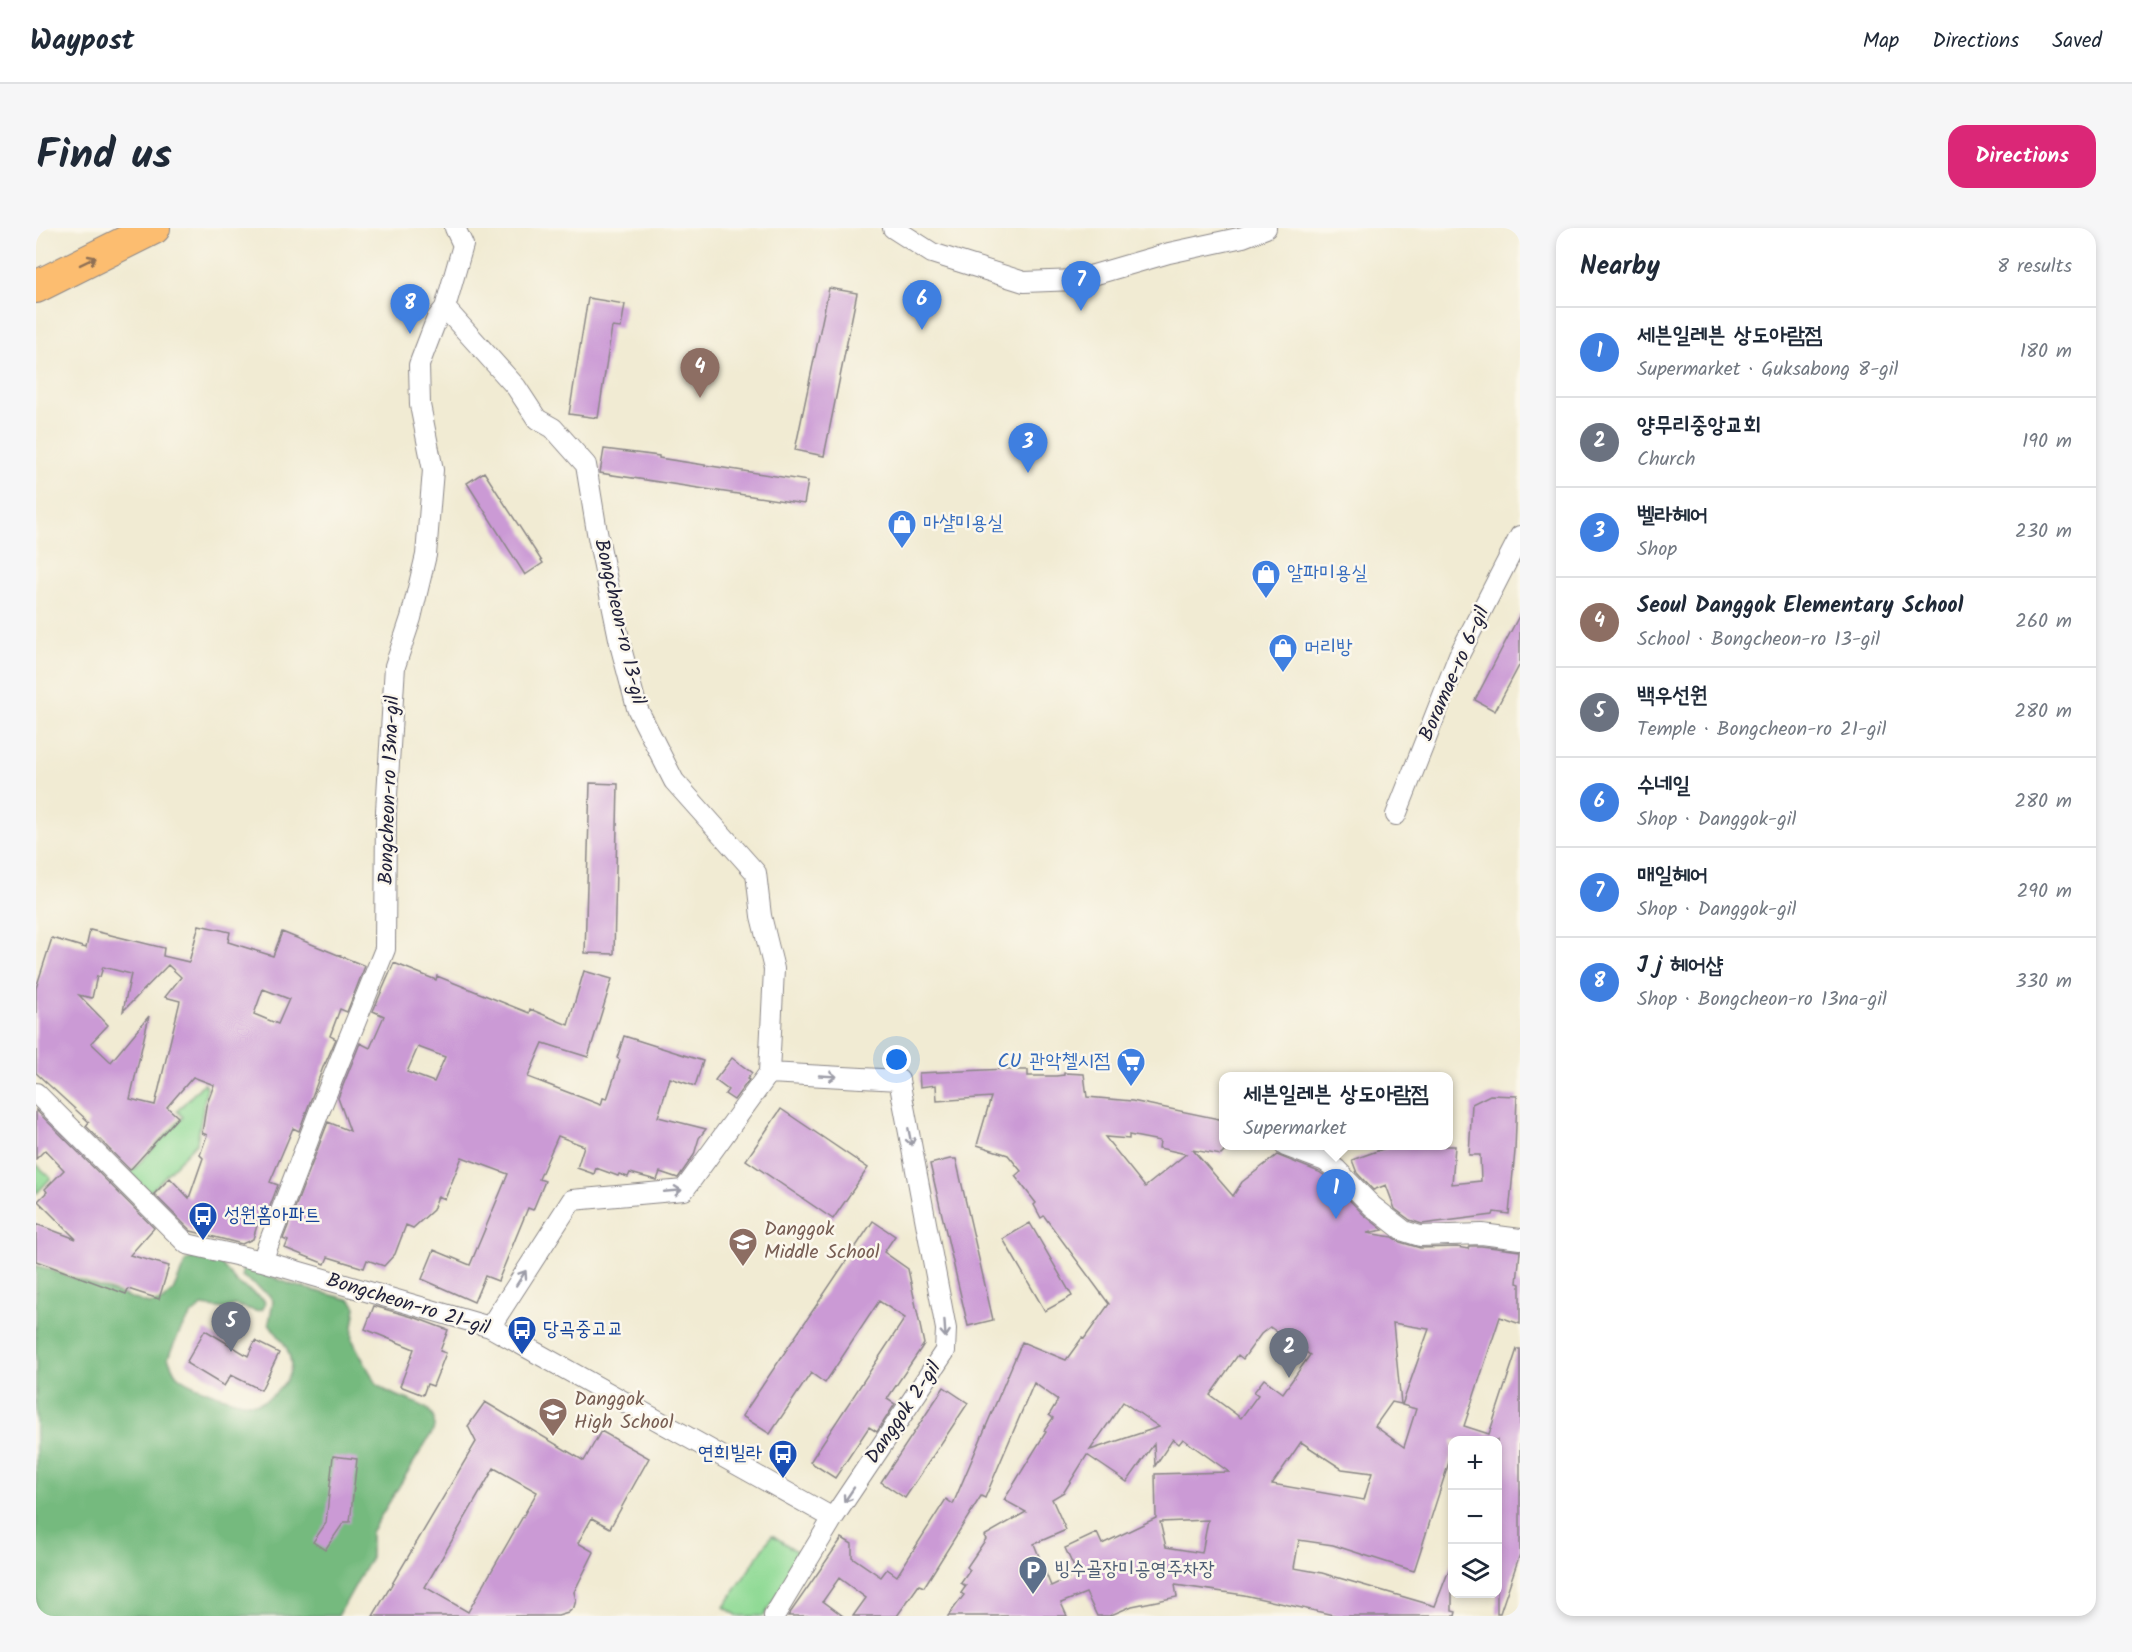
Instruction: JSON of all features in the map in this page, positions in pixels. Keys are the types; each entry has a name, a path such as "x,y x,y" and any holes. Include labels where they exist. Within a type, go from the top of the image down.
{"main road":[{"path":"36,287 154,228"}],"street":[{"path":"445,308 463,245 455,228"},
{"path":"893,228 932,253 1024,282 1076,280 1169,253 1243,237 1266,228"},
{"name":"Bongcheon-ro 13-gil","path":"445,308 516,387 537,419 553,428 586,465 621,648 637,708 675,781 756,873 761,916 774,969 769,1073"},
{"name":"Bongcheon-ro 13na-gil","path":"262,1261 385,950 387,811 395,666 411,618 426,555 433,482 433,470 420,405 419,365 437,318 445,308"},
{"name":"Boramae-ro 6-gil","path":"1396,815 1459,655 1520,536"},
{"path":"490,1328 572,1200 684,1190 769,1073"},
{"name":"Danggok 2-gil","path":"769,1073 899,1080 946,1329 945,1351 833,1518 774,1616"},
{"name":"Bongcheon-ro 21-gil","path":"36,1093 187,1244 262,1261 490,1328 833,1518"},
{"path":"1296,1150 1325,1161 1336,1169 1372,1206 1404,1231 1420,1236 1482,1234 1520,1239"}],"green space":[{"path":"204,1083 207,1087 197,1142 150,1192 130,1173 183,1117 177,1111"},
{"path":"36,1164 51,1178 36,1194"},
{"path":"210,1256 219,1261 236,1282 264,1300 265,1305 262,1310 256,1311 235,1305 226,1309 202,1306 195,1311 181,1329 168,1358 177,1375 204,1389 251,1403 268,1399 284,1384 290,1370 289,1353 269,1323 273,1301 269,1295 242,1276 245,1268 251,1269 293,1285 351,1300 356,1307 353,1340 376,1382 385,1391 415,1402 431,1413 434,1421 433,1431 371,1532 371,1557 338,1616 36,1616 36,1265 149,1304 162,1301 173,1291 186,1261 194,1257"},
{"path":"772,1535 804,1556 764,1616 738,1616 724,1607"}],"building":[{"path":"829,288 857,293 824,456 795,450"},
{"path":"588,298 625,304 621,328 612,327 598,418 569,414"},
{"path":"604,449 808,481 804,504 600,473"},
{"path":"484,472 543,563 525,575 467,483"},
{"path":"1520,614 1520,664 1495,711 1475,700"},
{"path":"590,783 618,784 614,954 585,953"},
{"path":"199,925 230,932 228,942 273,956 282,932 365,966 347,1012 340,1009 330,1036 336,1039 299,1131 293,1128 270,1182 278,1185 267,1214 261,1212 253,1239 242,1244 191,1231 154,1194 170,1178 189,1198 203,1158 200,1155 207,1135 202,1133 206,1106 214,1085 193,1077 167,1107 178,1117 130,1170 86,1126 89,1122 36,1073 36,988 52,938 86,948 90,930 164,948 163,956 189,962","holes":["168,965 181,977 165,997 180,1001 155,1105 130,1099 149,1016 111,1062 91,1043 108,1025 79,995 92,998 97,976 100,977 103,967 131,974 123,1011","263,989 289,999 278,1024 254,1014"]},
{"path":"394,963 436,980 437,976 529,1013 530,1009 568,1025 584,971 612,979 588,1057 543,1043 528,1077 601,1105 603,1098 607,1099 620,1060 617,1058 624,1036 703,1061 695,1086 670,1078 658,1117 706,1129 699,1138 694,1155 678,1178 660,1172 657,1180 630,1173 628,1177 619,1174 618,1176 596,1168 594,1174 577,1168 584,1146 558,1136 539,1179 545,1181 533,1210 528,1208 498,1281 485,1276 474,1302 422,1279 434,1250 470,1265 508,1174 462,1157 445,1199 438,1196 433,1210 413,1228 406,1225 395,1254 384,1266 367,1260 364,1268 328,1257 325,1264 285,1248 288,1241 283,1239 328,1122 350,1131 338,1098 360,1043 370,1048 384,1016 373,1011","holes":["418,1047 445,1057 434,1082 407,1072"]},
{"path":"732,1058 752,1073 734,1100 725,1094 728,1090 715,1080"},
{"path":"1006,1069 1028,1070 1028,1076 1084,1074 1087,1097 1132,1101 1219,1119 1219,1150 1224,1150 1224,1152 1221,1155 1193,1150 1233,1196 1242,1182 1277,1155 1328,1178 1363,1214 1383,1230 1367,1233 1392,1237 1420,1248 1468,1249 1469,1246 1481,1246 1520,1251 1517,1283 1520,1284 1520,1324 1500,1317 1464,1426 1489,1434 1517,1349 1520,1349 1520,1554 1500,1613 1497,1613 1497,1598 1502,1598 1502,1436 1448,1436 1448,1465 1414,1571 1333,1545 1299,1540 1294,1568 1322,1573 1435,1606 1448,1572 1448,1598 1452,1598 1452,1611 1456,1612 1455,1616 1338,1616 1244,1595 1175,1585 1177,1597 1132,1606 1109,1616 1097,1616 1086,1593 1061,1603 1067,1616 948,1616 964,1595 961,1593 966,1586 961,1583 970,1570 967,1567 986,1539 984,1536 1026,1512 1004,1500 1046,1432 1044,1431 1053,1418 1049,1415 1058,1400 1034,1383 985,1498 981,1496 924,1587 919,1585 897,1616 853,1616 866,1598 839,1578 823,1601 843,1616 788,1616 842,1538 852,1544 852,1557 881,1577 887,1569 897,1576 946,1499 953,1504 1022,1342 1066,1360 1109,1304 1044,1216 1041,1218 1034,1205 1036,1203 1015,1176 1021,1171 1008,1155 977,1145 991,1097 937,1101 936,1085 920,1087 919,1073","holes":["1129,1135 1160,1141 1159,1148 1186,1154 1145,1187 1105,1137 1129,1139","1393,1323 1429,1329 1402,1405 1416,1409 1404,1447 1375,1426 1392,1402 1401,1404","1270,1327 1310,1355 1283,1393 1264,1379 1254,1392 1258,1395 1241,1418 1210,1395 1238,1355 1243,1359 1261,1334","1123,1402 1159,1427 1090,1450","1173,1439 1179,1444 1183,1439 1229,1472 1155,1474 1156,1518 1102,1544 1097,1533 1065,1548 1077,1574 1051,1586 1034,1544 1066,1530 1052,1499 1064,1492 1087,1455 1127,1482 1154,1444 1155,1466","1301,1442 1342,1469 1372,1473 1364,1500 1272,1484","1208,1520 1202,1553 1166,1547 1160,1522"]},
{"path":"1490,1095 1517,1096 1509,1214 1494,1212 1493,1215 1422,1224 1410,1220 1395,1209 1386,1185 1373,1190 1357,1173 1352,1160 1380,1150 1453,1150 1455,1146 1452,1184 1481,1181 1480,1155 1469,1155 1472,1104"},
{"path":"781,1109 868,1168 833,1219 746,1160"},
{"path":"36,1110 154,1228 130,1255 169,1266 159,1299 128,1289 126,1294 36,1261 36,1224 76,1239 38,1201 47,1192 45,1189 64,1170 45,1150 36,1159"},
{"path":"956,1159 993,1320 968,1326 930,1164"},
{"path":"873,1221 895,1236 884,1252 908,1269 924,1344 887,1399 895,1404 877,1432 869,1427 835,1478 810,1462 905,1318 879,1301 825,1383 811,1373 770,1434 742,1416"},
{"path":"1030,1223 1072,1296 1045,1311 1003,1239"},
{"path":"374,1306 448,1330 440,1351 446,1353 433,1386 427,1384 423,1395 400,1386 414,1349 365,1329"},
{"path":"205,1330 248,1356 255,1341 279,1353 261,1390 231,1375 224,1386 186,1363"},
{"path":"944,1387 968,1403 905,1498 881,1482"},
{"path":"485,1402 584,1461 601,1431 649,1458 610,1528 592,1518 578,1543 594,1552 574,1592 576,1600 574,1607 568,1613 558,1616 373,1616 476,1442 468,1426","holes":["494,1468 537,1492 468,1612 425,1587"]},
{"path":"333,1456 357,1459 350,1522 344,1522 325,1550 313,1542 326,1523"}],"place":[{"name":"매일헤어","path":"1081,311"},
{"name":"수네일","path":"922,330"},
{"name":"J j 헤어샵","path":"410,334"},
{"name":"Seoul Danggok Elementary School","path":"700,398"},
{"name":"벨라헤어","path":"1028,473"},
{"name":"마샬미용실","path":"902,550"},
{"name":"알파미용실","path":"1266,600"},
{"name":"머리방","path":"1283,674"},
{"name":"CU 관악첼시점","path":"1131,1088"},
{"name":"세븐일레븐 상도아람점","path":"1336,1219"},
{"name":"성원홈아파트","path":"203,1242"},
{"name":"Danggok Middle School","path":"743,1268"},
{"name":"백우선원","path":"231,1352"},
{"name":"당곡중고교","path":"522,1356"},
{"name":"양무리중앙교회","path":"1289,1378"},
{"name":"Danggok High School","path":"553,1438"},
{"name":"연희빌라","path":"783,1480"},
{"name":"빙수골장미공영주차장","path":"1033,1596"}]}
